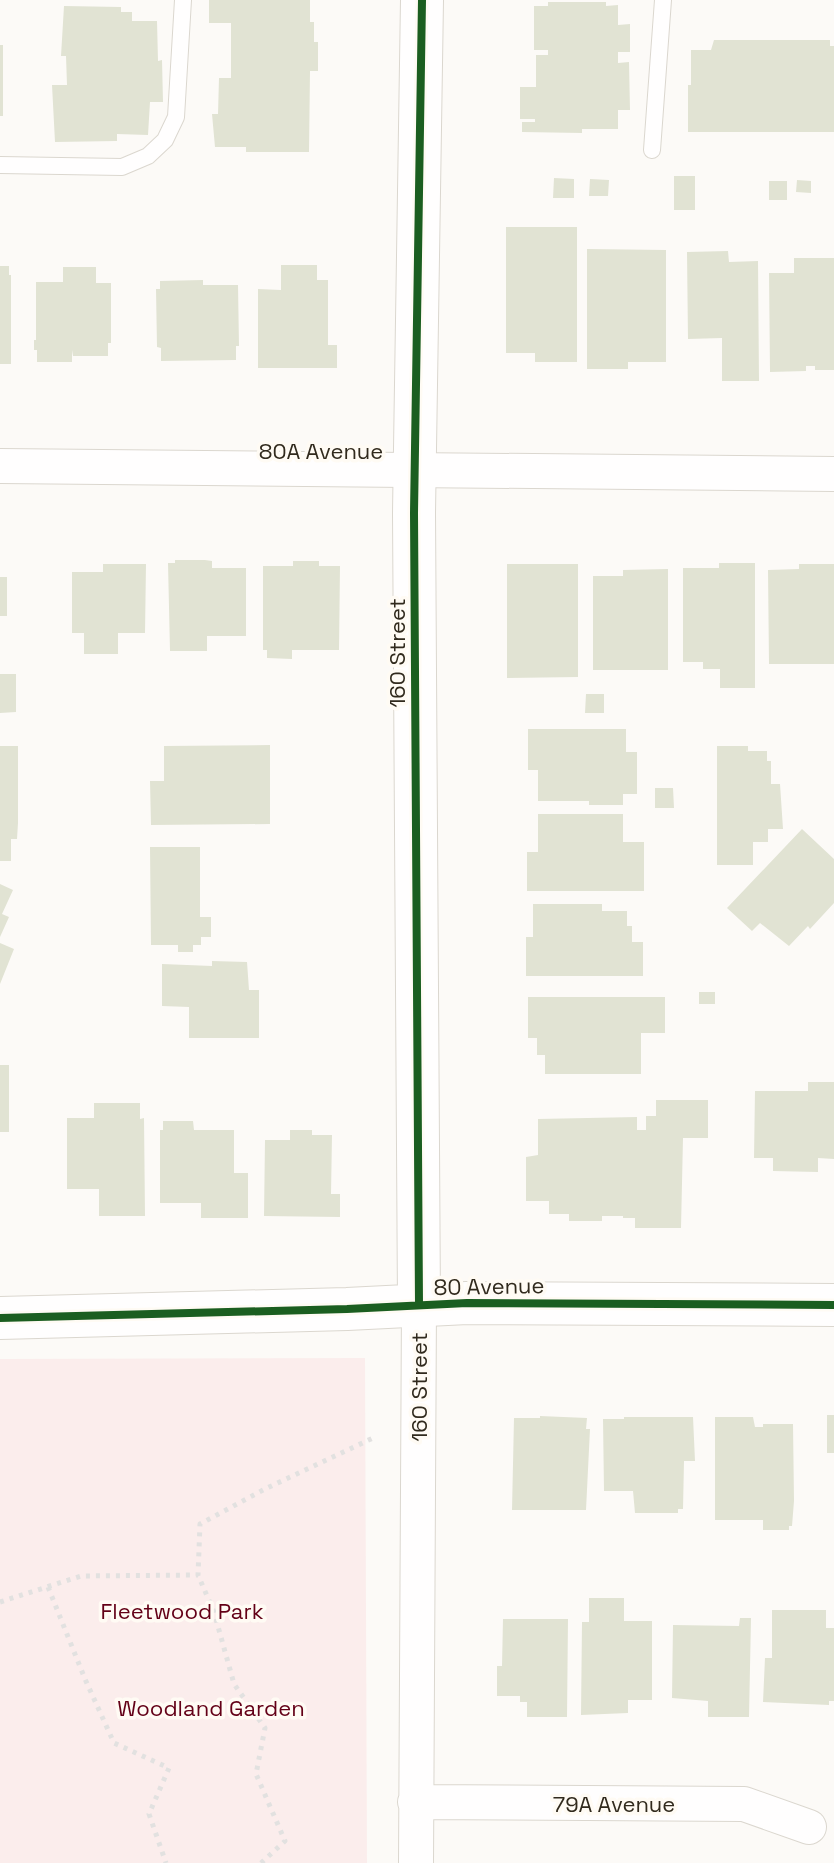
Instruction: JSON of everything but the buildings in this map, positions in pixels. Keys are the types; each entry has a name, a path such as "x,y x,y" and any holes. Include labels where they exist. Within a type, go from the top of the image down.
{"street":[{"name":"160 Street","path":"416,1863 419,1305 415,470 422,0"},
{"name":"80A Avenue","path":"0,466 834,474"},
{"name":"80 Avenue","path":"0,1318 486,1303 834,1305"},
{"name":"79A Avenue","path":"415,1802 744,1804 809,1827"}],"lane":[{"path":"0,165 122,167 148,156 165,140 176,117 183,0"},
{"path":"652,150 663,0"}],"path":[{"path":"261,1863 285,1841 256,1774 265,1728 234,1684 214,1612 198,1575 200,1524 265,1489 375,1437"},
{"path":"0,1602 81,1576 198,1575"},
{"path":"48,1587 114,1743 169,1768 149,1814 166,1863"}],"green space":[{"name":"Fleetwood Park","path":"365,1358 367,1863 0,1863 0,1359"}],"cycle path":[{"path":"419,1305 414,513 422,0"},
{"path":"0,1318 467,1303 834,1305"}],"park label":[{"name":"Woodland Garden","path":"211,1708"}]}
